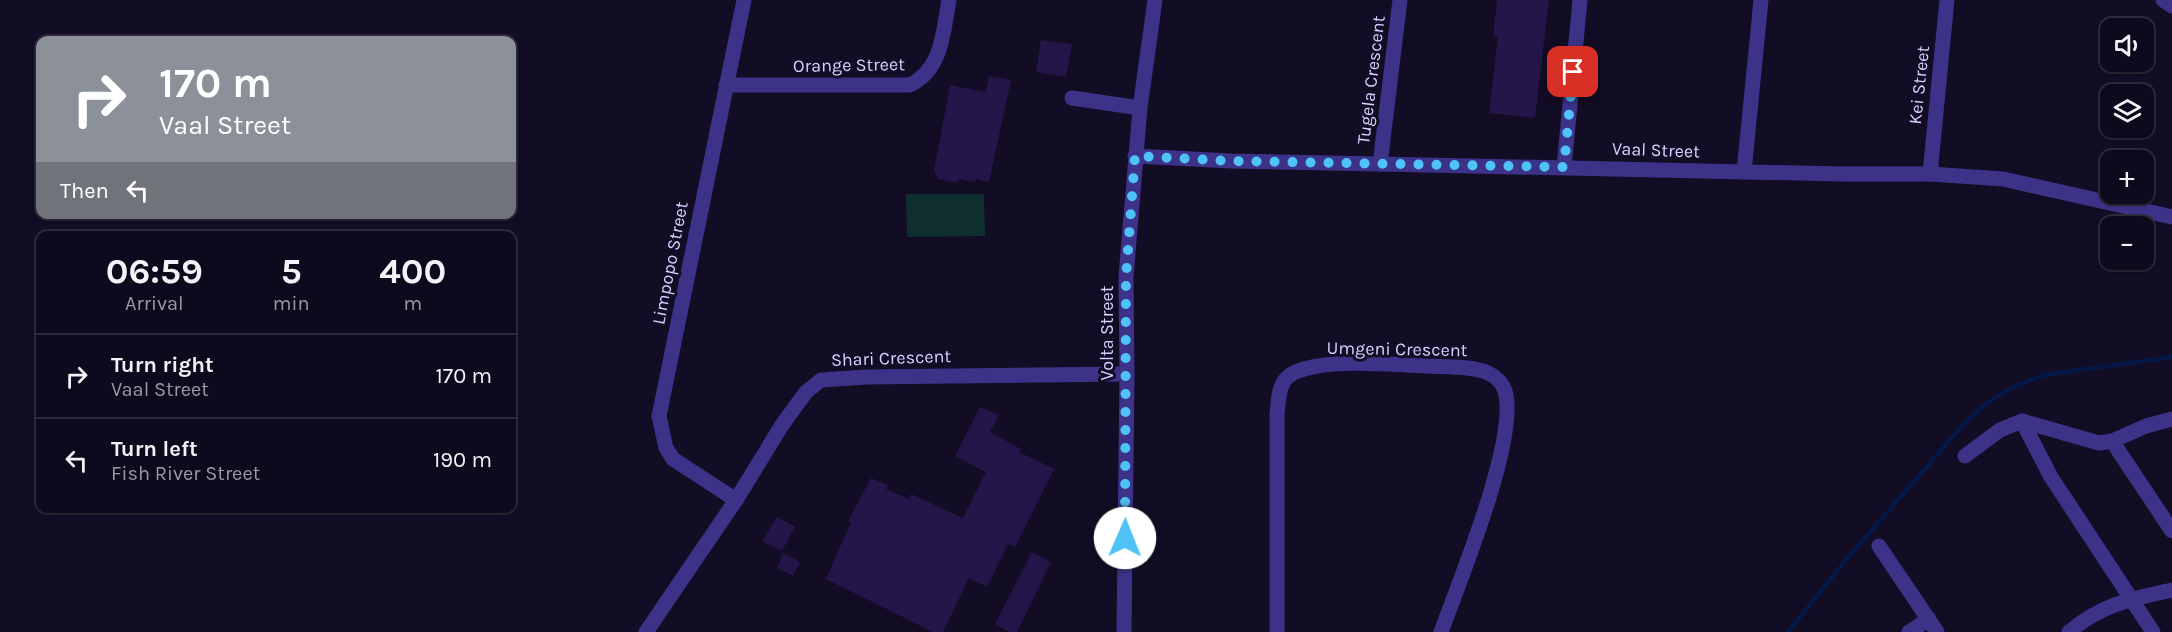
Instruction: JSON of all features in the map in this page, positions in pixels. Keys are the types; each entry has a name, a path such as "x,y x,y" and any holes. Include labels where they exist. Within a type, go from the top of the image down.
{"street":[{"name":"Limpopo Street","path":"736,500 673,459 666,448 659,416 744,0"},
{"name":"Orange Street","path":"726,85 910,85 926,74 939,53 949,0"},
{"name":"Volta Street","path":"1124,632 1126,277 1140,108 1155,0"},
{"name":"Tugela Crescent","path":"1380,164 1400,0"},
{"path":"1564,167 1580,0"},
{"path":"1744,172 1761,0"},
{"name":"Kei Street","path":"1930,174 1947,0"},
{"path":"2163,0 2172,6"},
{"path":"1071,98 1140,108"},
{"name":"Vaal Street","path":"1135,156 1380,164 1930,174 2003,179 2172,217"},
{"name":"Umgeni Crescent","path":"1277,632 1277,415 1280,389 1292,374 1305,368 1361,364 1456,367 1485,372 1499,380 1505,390 1507,409 1496,469 1441,632"},
{"name":"Shari Crescent","path":"646,632 736,500 782,425 806,392 821,380 867,377 1127,374"},
{"path":"2022,421 2051,477 2153,632"},
{"path":"1965,456 2000,430 2022,421 2098,443 2112,441 2146,426 2170,425"},
{"path":"2112,441 2172,531"},
{"path":"1879,546 1933,626 1909,632"},
{"path":"2069,632 2096,612 2131,598 2172,590"}],"green space":[{"path":"906,194 984,194 985,236 907,237"}],"building":[{"path":"1497,0 1549,0 1535,118 1489,113 1498,36 1493,36"},
{"path":"1041,40 1072,44 1066,77 1036,72"},
{"path":"989,76 1011,80 989,182 959,179 957,183 938,179 934,171 950,85 986,92"},
{"path":"980,407 999,415 990,432 1021,449 1019,452 1054,469 1015,547 1008,544 987,587 969,578 943,632 933,632 826,579 851,522 848,521 871,478 888,485 886,489 909,499 911,494 963,518 986,472 955,456"},
{"path":"777,517 795,527 782,551 762,541"},
{"path":"1032,552 1051,562 1017,632 1009,632 995,624"},
{"path":"783,553 800,562 793,576 777,568"}],"waterway":[{"path":"1788,632 1845,561 1963,425 1984,405 2011,388 2043,375 2172,357"}],"route":[{"path":"1125,538 1126,277 1135,156 1231,161 1564,167 1573,72"}]}
